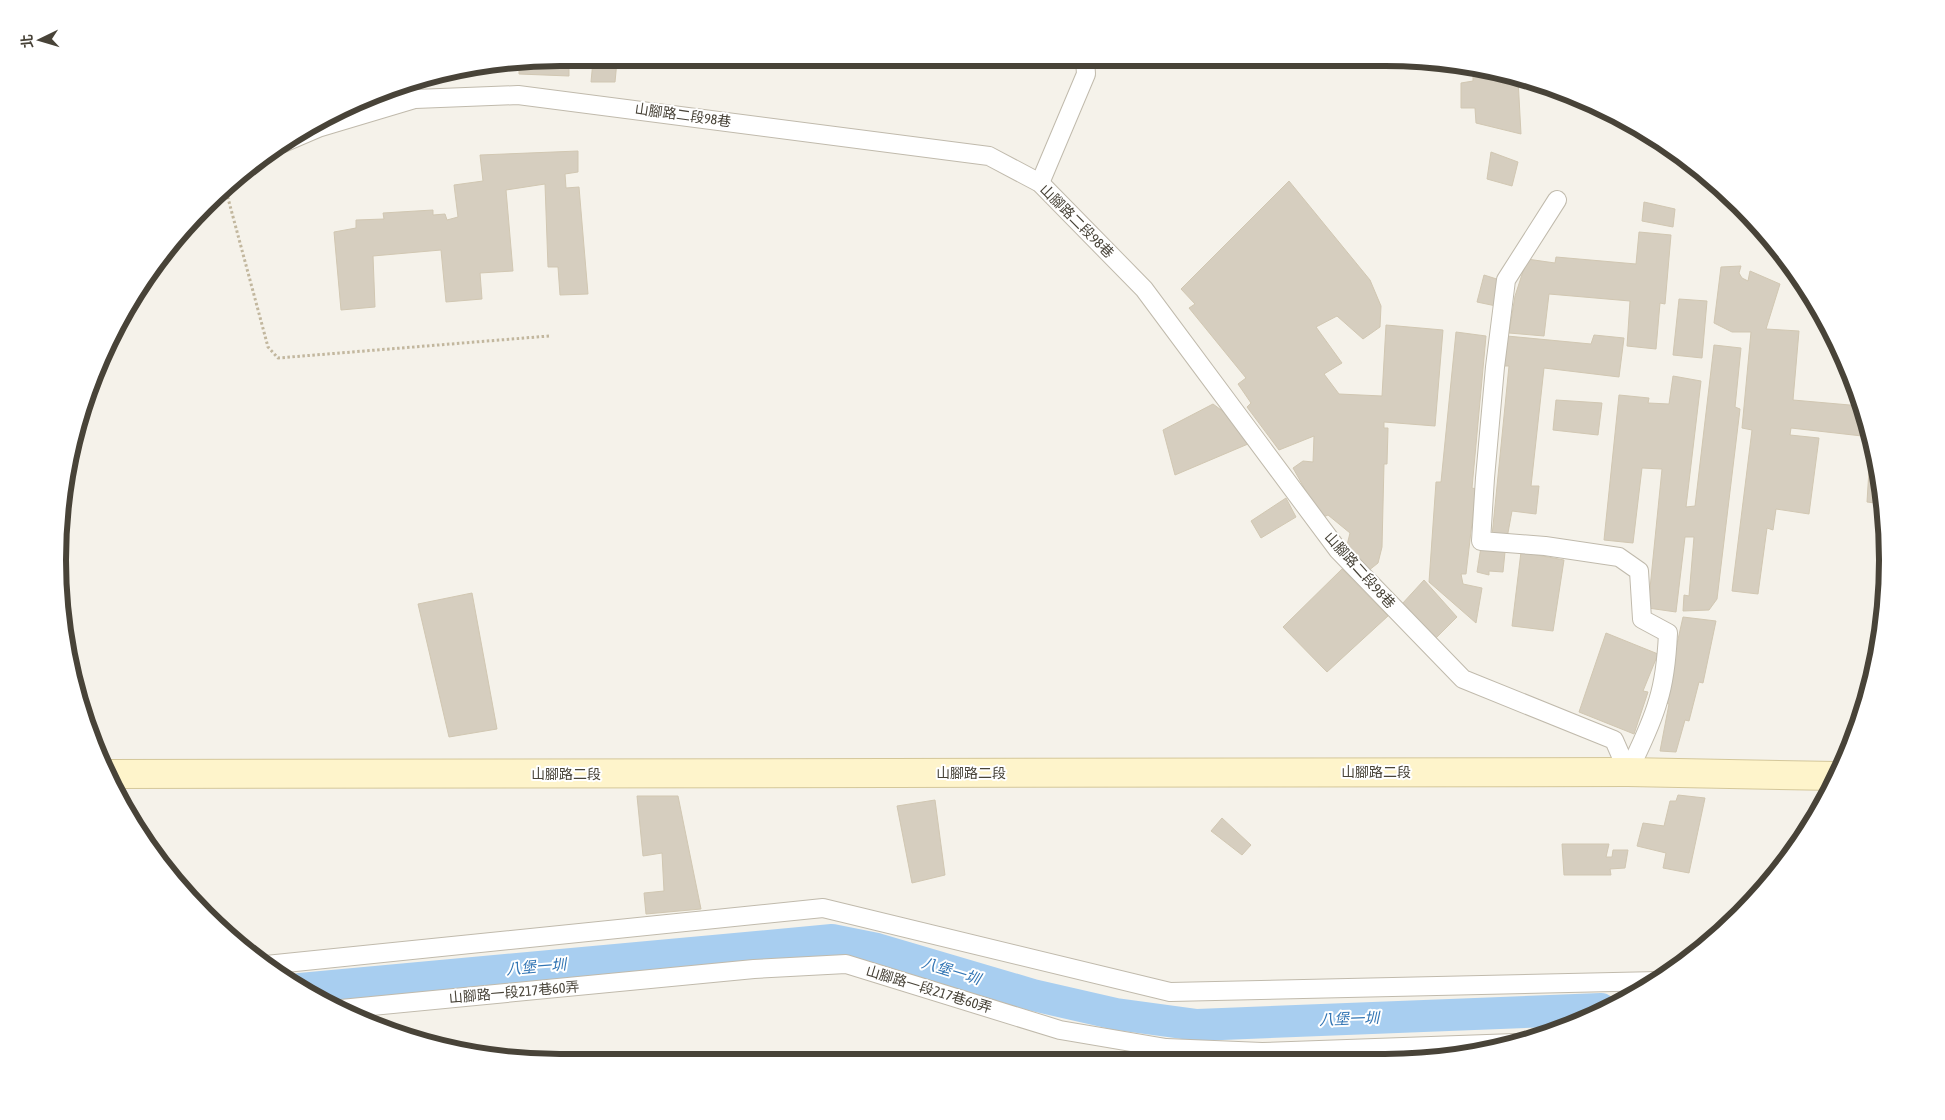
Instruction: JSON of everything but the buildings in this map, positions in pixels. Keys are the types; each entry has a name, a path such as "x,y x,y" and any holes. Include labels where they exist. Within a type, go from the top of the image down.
{"main road":[{"name":"山腳路二段","path":"115,774 1628,772 1829,776"}],"lane":[{"path":"1040,183 1086,74 1085,66"},
{"name":"山腳路二段98巷","path":"324,126 416,99 518,95 989,156 1040,183 1144,289 1338,550 1463,679 1614,740 1628,772"},
{"path":"1557,200 1506,280 1494,376 1481,541 1545,546 1619,557 1639,570 1642,620 1668,633 1668,641 1659,700 1628,772"},
{"path":"276,964 823,908 1170,992 1643,981"},
{"name":"山腳路一段217巷60弄","path":"353,1008 744,970 846,964 1060,1030 1166,1048 1262,1052 1480,1044"}],"path":[{"path":"227,195 268,347 278,358 549,336"}],"waterway":[{"name":"八堡一圳","path":"313,988 832,940 877,949 1033,995 1116,1014 1197,1025 1589,1009"}]}
